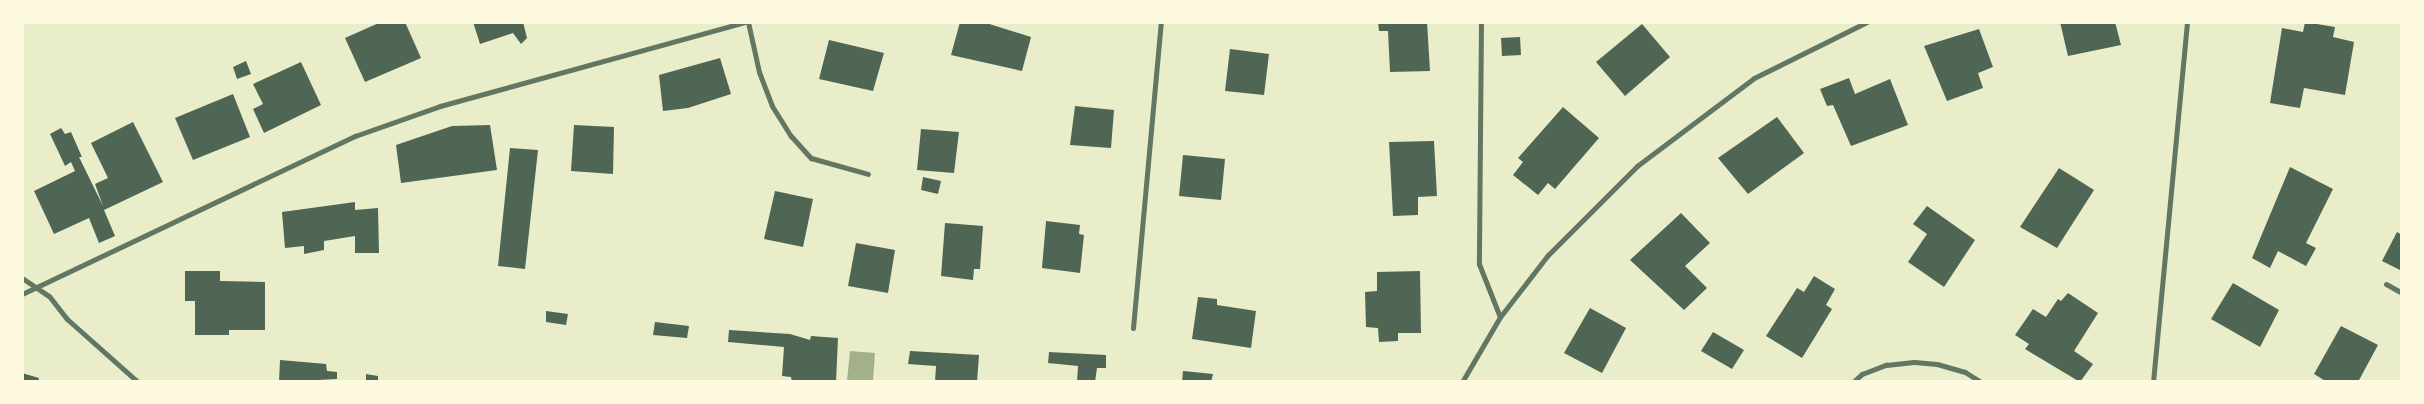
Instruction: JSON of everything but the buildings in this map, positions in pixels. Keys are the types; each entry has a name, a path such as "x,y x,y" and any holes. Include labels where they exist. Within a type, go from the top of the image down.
{"street":[{"path":"22,294 36,286 100,260 355,136 440,106 747,22 762,80 772,106 791,136 811,158 868,174"},
{"path":"1133,328 1161,22"},
{"path":"1481,22 1479,264 1500,316"},
{"path":"1462,382 1500,316 1548,255 1637,166 1754,78 1867,22"},
{"path":"2153,382 2187,22"},
{"path":"22,278 36,286 110,360 138,382"},
{"path":"2386,284 2402,293"},
{"path":"1853,382 1862,374 1886,366 1914,362 1938,364 1965,372 1980,382"}],"shaded area":[{"path":"850,351 875,353 873,381 847,381"}]}
